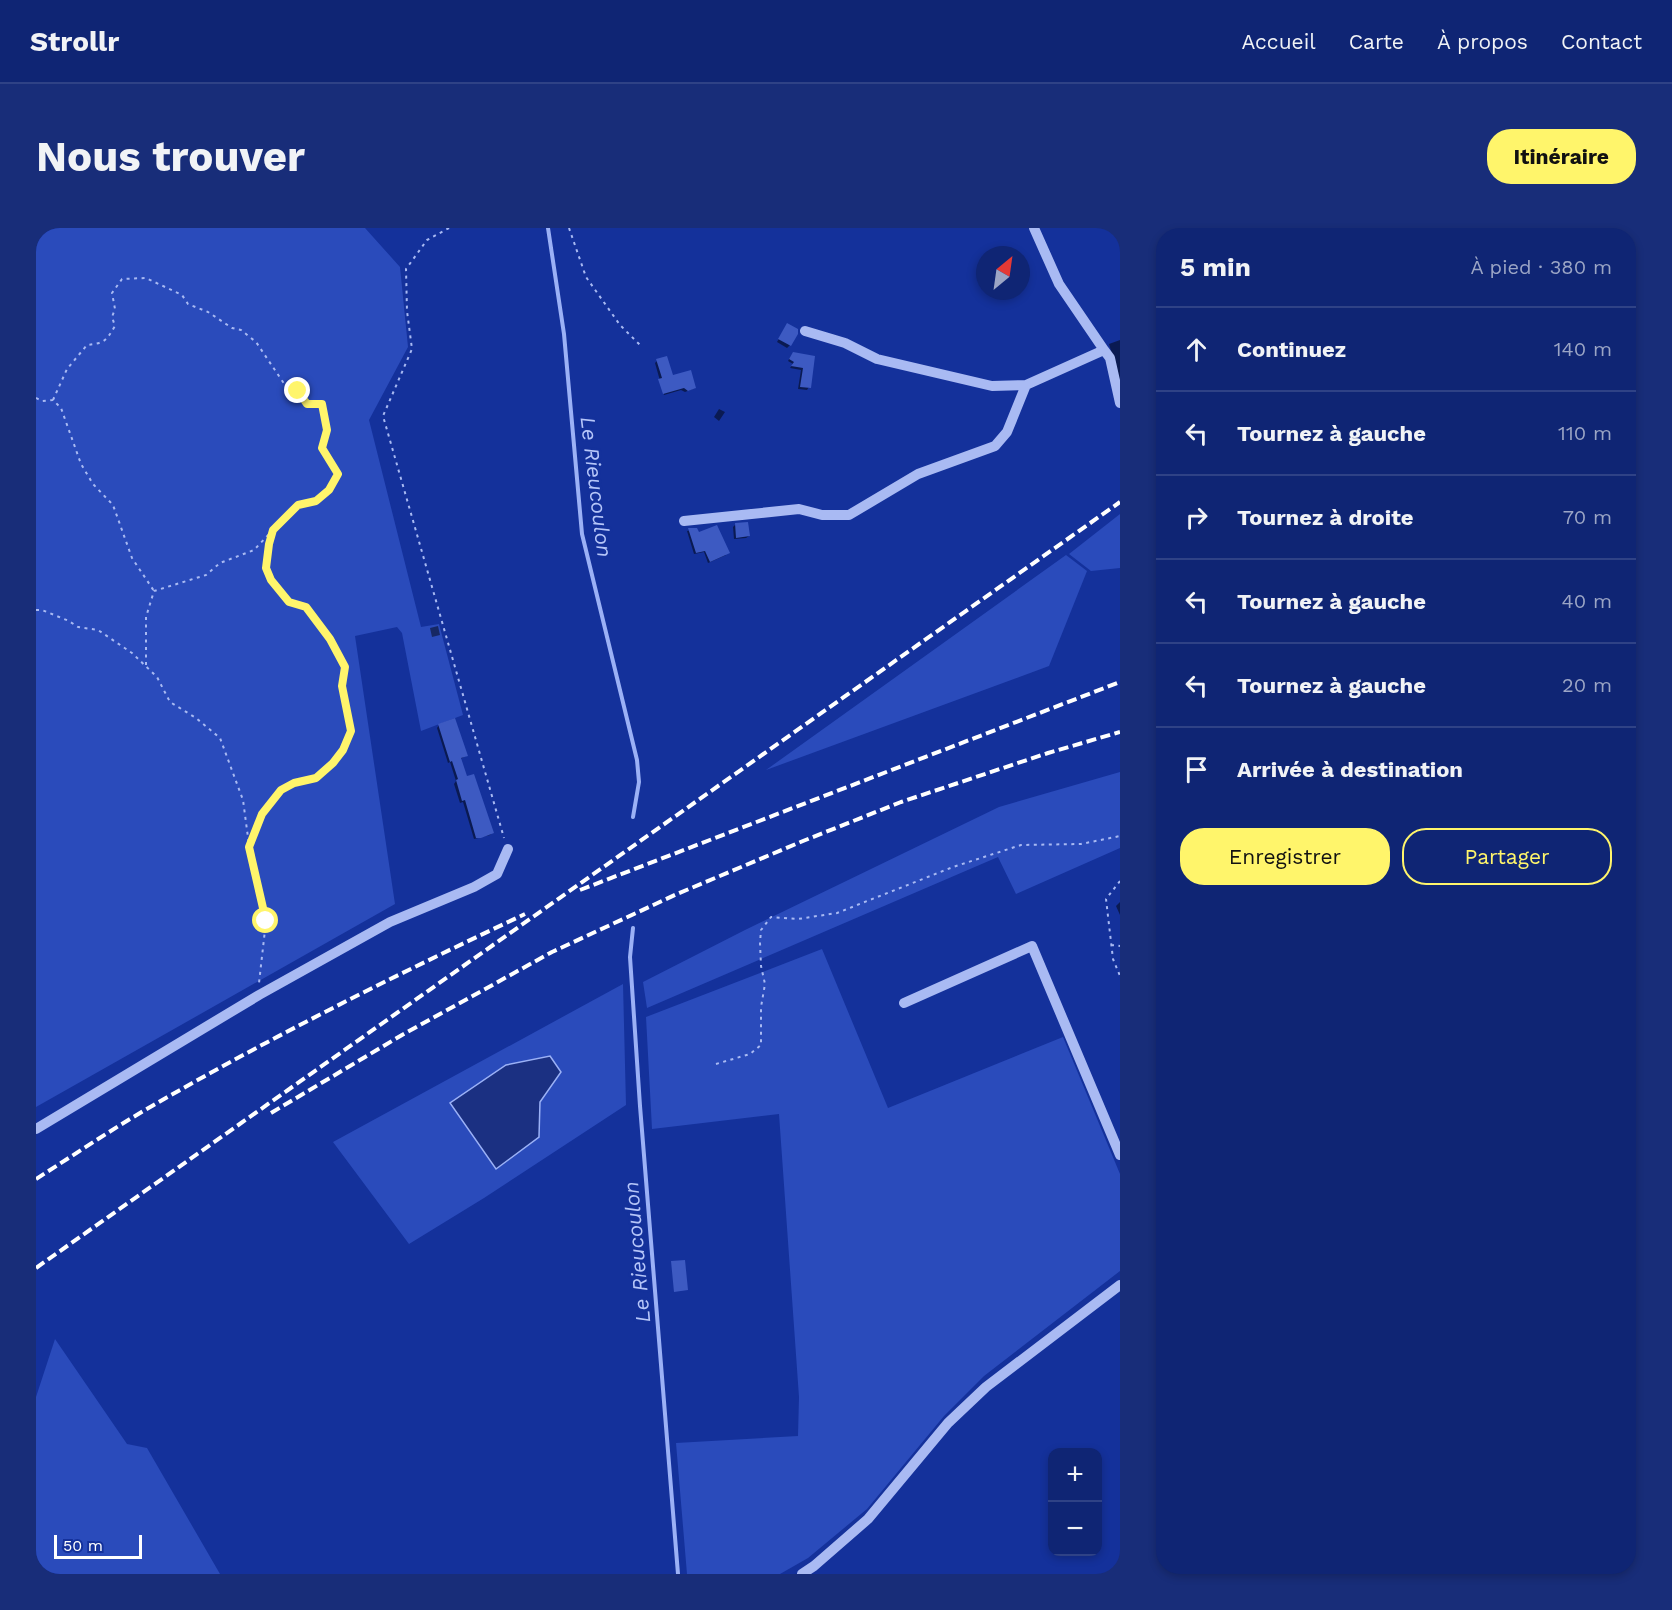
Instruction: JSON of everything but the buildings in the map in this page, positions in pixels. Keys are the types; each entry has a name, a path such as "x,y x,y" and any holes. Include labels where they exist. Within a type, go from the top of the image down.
{"street":[{"path":"1034,228 1059,284 1110,358 1120,403"},
{"path":"805,330 845,343 878,359 992,386 1026,385 1104,350"},
{"path":"684,521 799,509 822,515 849,515 918,474 995,446 1007,432 1026,385"},
{"path":"36,1129 258,995 390,922 474,887 497,874 508,849"},
{"path":"904,1003 1032,946 1120,1155"},
{"path":"802,1574 868,1519 948,1423 986,1387 1120,1285"}],"path":[{"path":"449,228 427,240 406,269 407,311 412,349 383,416 508,849"},
{"path":"569,228 586,277 620,325 641,346"},
{"path":"53,400 67,369 87,345 101,344 107,340 116,326 112,316 115,309 112,293 122,279 146,278 182,295 188,304 208,312 232,328 241,330 256,342 285,385 298,391 307,404 322,404 327,430 322,448 338,474 329,490 316,501 298,505 254,550 220,563 206,575 154,591"},
{"path":"36,398 42,401 53,400 62,408 81,464 93,484 113,505 132,558 154,591"},
{"path":"249,847 262,814 281,790 294,783 316,778 333,763 343,750 351,731 342,686 345,667 330,639 306,607 289,602 271,580 266,568 273,530"},
{"path":"146,664 146,617 154,591"},
{"path":"36,610 42,610 78,627 98,630 146,664 157,677 170,702 196,718 220,738 243,800 249,847 266,921 258,995"},
{"path":"716,1064 750,1054 761,1045 761,1006 765,984 761,966 761,930 771,917 798,919 837,913 953,867 1021,845 1081,844 1120,836"},
{"path":"1120,881 1106,899 1113,959 1120,976"},
{"path":"1111,945 1120,945"}],"shaded area":[{"path":"36,228 365,228 400,267 408,347 369,420 421,627 439,624 463,715 421,731 402,633 397,627 355,636 395,904 36,1107"},
{"path":"1120,514 1120,568 1091,571 1069,554"},
{"path":"1066,555 1087,571 1049,666 766,770"},
{"path":"1120,772 1120,848 1016,894 998,857 647,1008 643,982 745,930 999,807"},
{"path":"822,949 888,1108 1063,1037 1120,1174 1120,1271 984,1376 944,1416 867,1509 808,1558 780,1574 687,1574 676,1443 798,1436 799,1397 779,1114 652,1129 646,1017"},
{"path":"623,984 626,1105 409,1244 333,1142"},
{"path":"550,1056 561,1072 540,1102 539,1137 496,1169 450,1103 506,1065"},
{"path":"55,1339 127,1444 147,1448 220,1574 36,1574 36,1397"}],"waterway":[{"name":"Le Rieucoulon","path":"548,228 564,334 582,534 637,760 639,782 633,817"},
{"name":"Le Rieucoulon","path":"633,928 630,957 640,1106 678,1574"}],"railway":[{"path":"36,1268 1120,502"},
{"path":"580,890 1120,682"},
{"path":"271,1113 402,1035 552,952 677,894 901,802 1048,753 1120,732"},
{"path":"36,1179 137,1115 243,1055 525,914"}],"route":[{"path":"266,921 249,847 262,814 281,790 294,783 316,778 333,763 343,750 351,731 342,686 345,667 330,639 306,607 289,602 271,580 266,568 273,530 298,505 316,501 329,490 338,474 322,448 327,430 322,404 307,404 298,391"}]}
